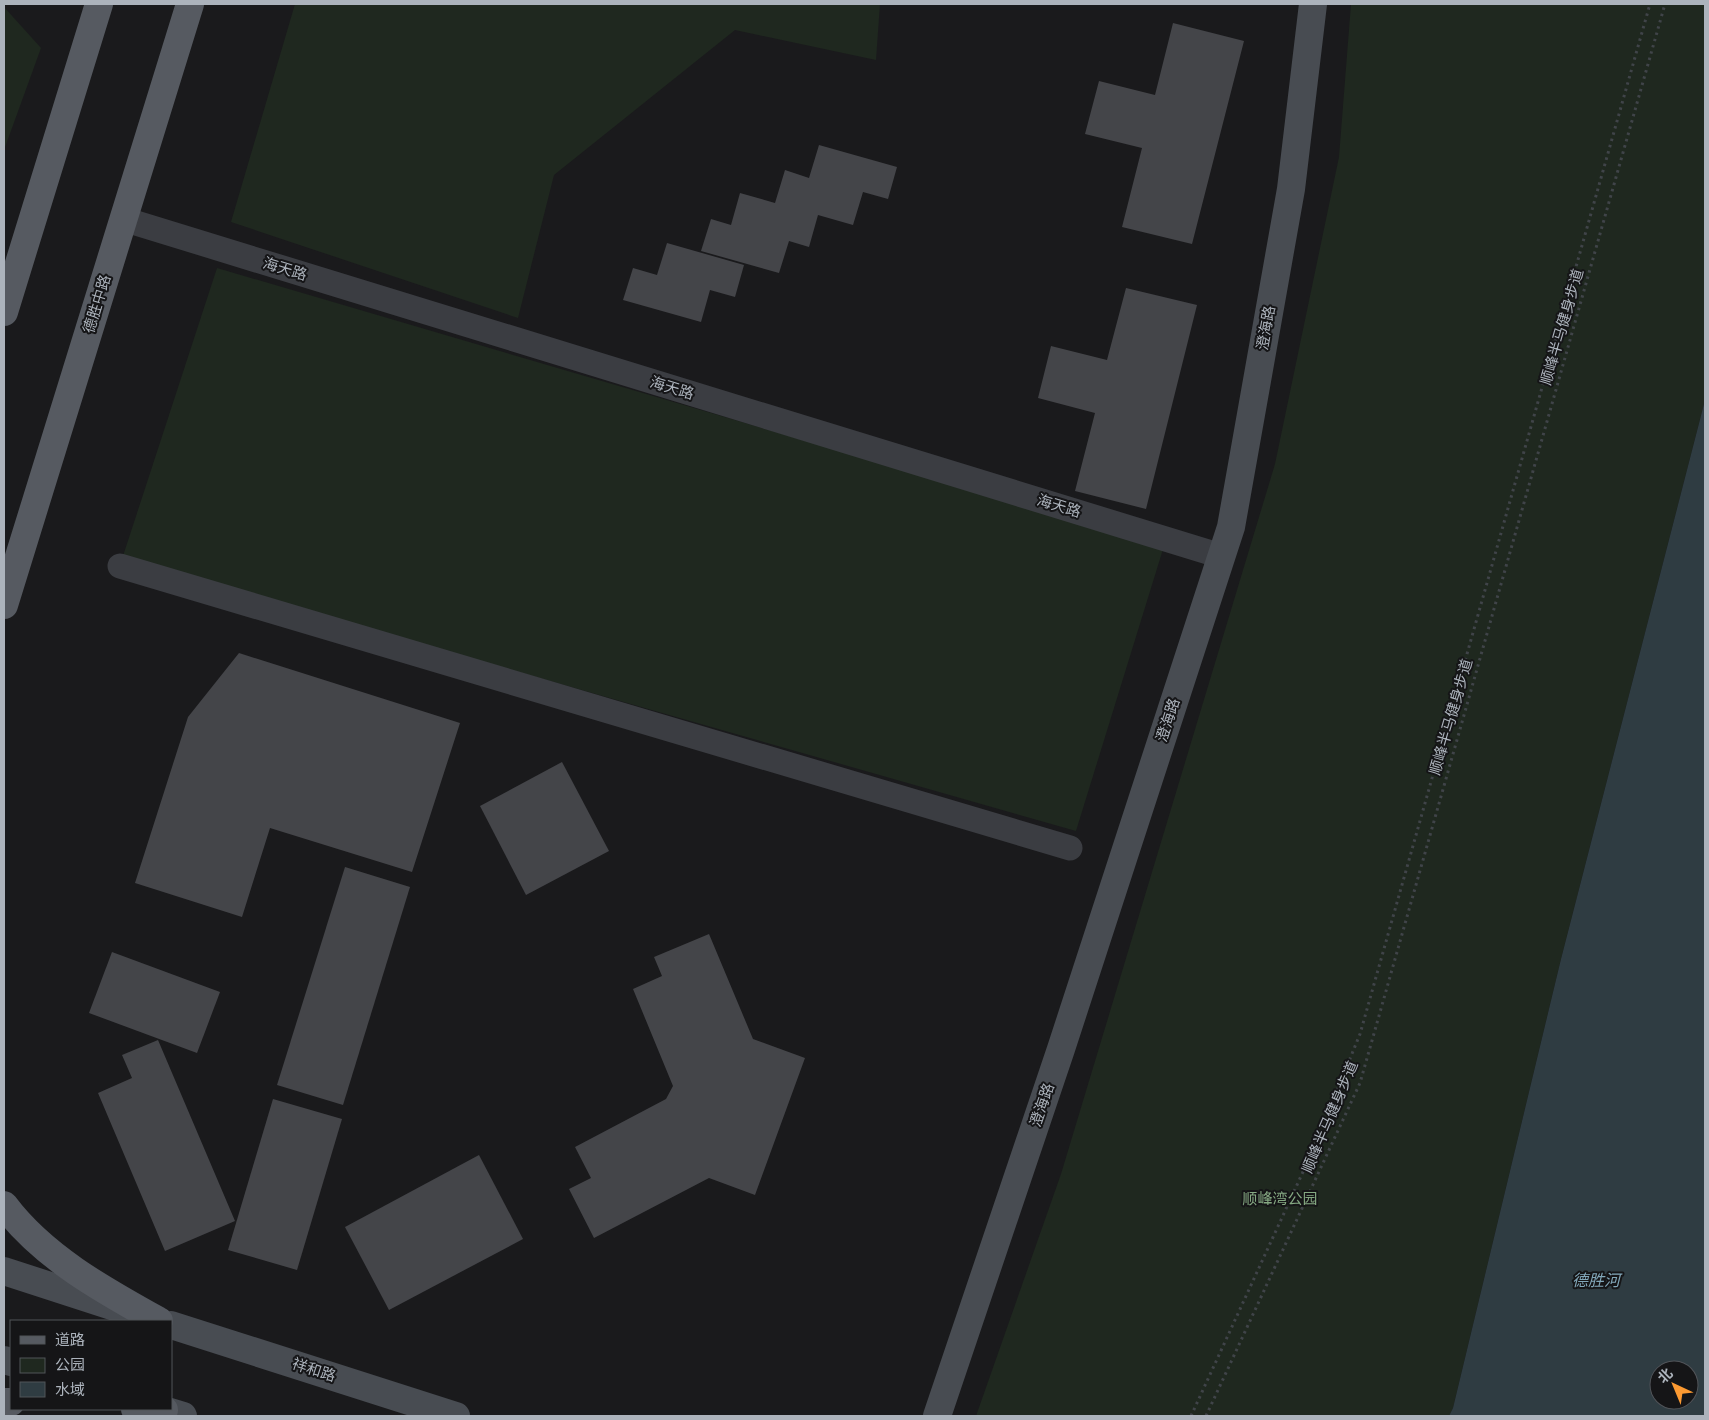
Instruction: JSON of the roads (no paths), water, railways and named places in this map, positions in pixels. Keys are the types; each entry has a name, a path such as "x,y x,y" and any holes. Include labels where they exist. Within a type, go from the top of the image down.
{"main road":[{"path":"4,312 99,4"},
{"name":"德胜中路","path":"4,605 190,4"},
{"path":"4,1205 21,1228 94,1285 158,1320"},
{"path":"146,1410 169,1412"}],"street":[{"name":"澄海路","path":"936,1416 1061,1050 1231,527 1291,189 1313,4"},
{"name":"海天路","path":"123,219 1221,556"},
{"path":"120,566 1070,848"},
{"path":"4,1271 157,1320"},
{"name":"祥和路","path":"172,1325 456,1416"}],"water":[{"name":"德胜河","path":"1705,400 1705,1416 1449,1416 1453,1408 1561,959"}],"park label":[{"name":"顺峰湾公园","path":"1280,1199"}]}
